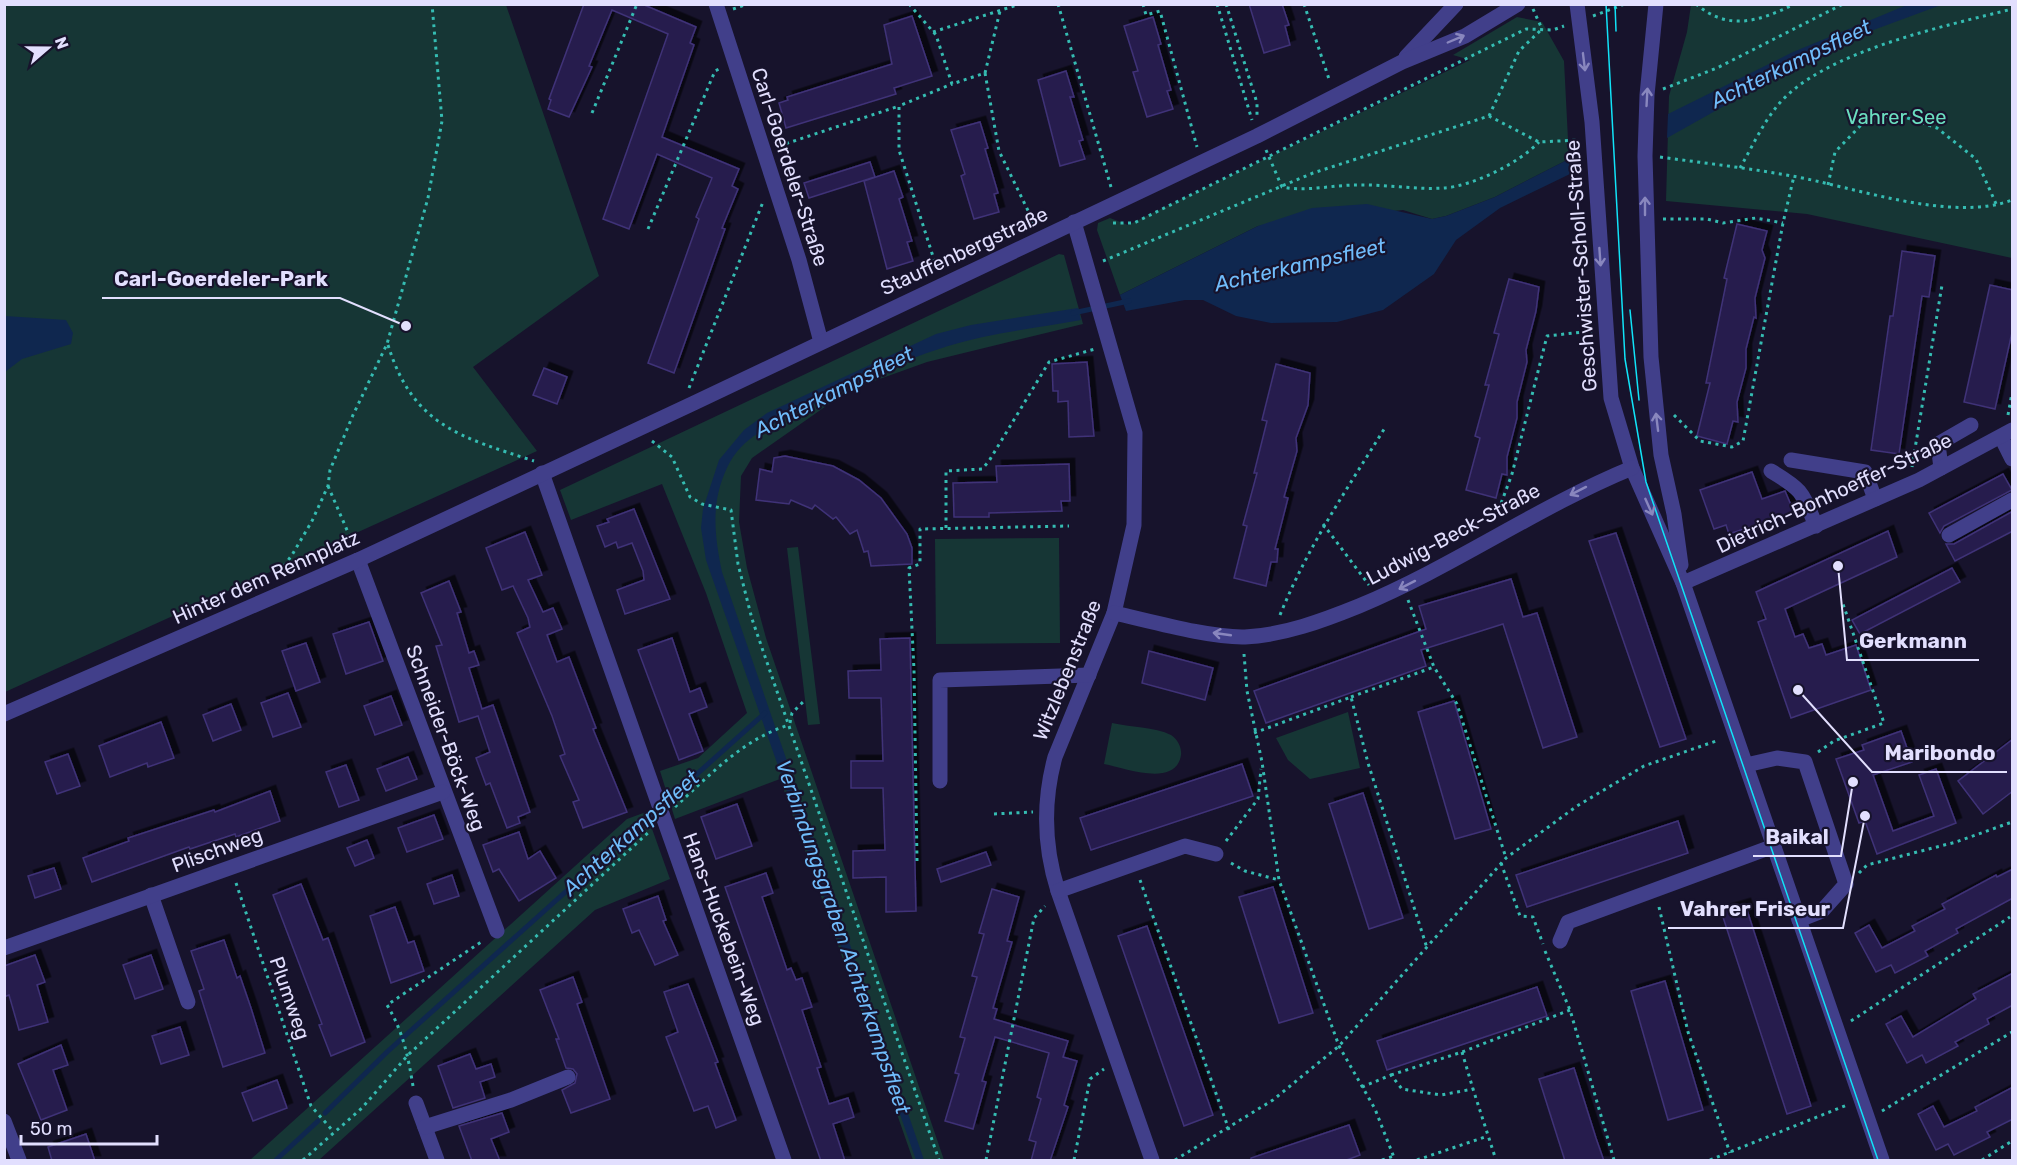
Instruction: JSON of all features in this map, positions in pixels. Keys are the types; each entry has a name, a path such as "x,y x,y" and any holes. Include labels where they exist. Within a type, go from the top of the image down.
{"street":[{"name":"Carl-Goerdeler-Straße","path":"716,4 799,260 821,342"},
{"name":"Stauffenbergstraße","path":"1402,62 1456,4"},
{"name":"Stauffenbergstraße","path":"542,473 1339,97 1402,62 1465,36 1518,4"},
{"name":"Geschwister-Scholl-Straße","path":"1577,4 1593,140 1611,398 1632,468 1683,583 1882,1161"},
{"name":"Geschwister-Scholl-Straße","path":"1656,4 1647,95 1645,156 1645,219 1653,395 1683,583"},
{"name":"Witzlebenstraße","path":"1074,222 1135,433 1134,525 1114,613 1055,757 1049,778 1046,811 1048,852 1058,891 1152,1161"},
{"path":"1941,468 1938,444 1971,425"},
{"name":"Dietrich-Bonhoeffer-Straße","path":"1683,583 1918,480 2007,433 2013,459"},
{"path":"1791,460 1865,471 1875,498"},
{"name":"Ludwig-Beck-Straße","path":"1114,613 1242,637 1272,634 1318,622 1403,588 1581,489 1632,468"},
{"path":"1771,471 1798,487 1803,493 1816,526"},
{"name":"Hinter dem Rennplatz","path":"4,714 358,560 542,473"},
{"name":"Hans-Huckebein-Weg","path":"542,473 784,1161"},
{"path":"1949,535 2013,500"},
{"name":"Schneider-Böck-Weg","path":"358,560 497,931"},
{"path":"940,781 940,680 1089,675"},
{"path":"1746,765 1777,758 1804,762 1846,884 1822,911 1799,920"},
{"name":"Plischweg","path":"4,948 443,792"},
{"path":"1058,891 1185,846 1216,854"},
{"path":"1560,941 1568,922 1774,846"},
{"path":"152,895 188,1002"},
{"path":"425,1127 512,1100 568,1077"},
{"path":"416,1103 436,1161"},
{"path":"4,1121 18,1161"}],"path":[{"path":"268,599 271,583 292,555 328,486 330,471 353,415 387,344 428,198 442,121 432,4"},
{"path":"592,112 637,4"},
{"path":"909,4 933,32 952,84"},
{"path":"933,32 1020,4"},
{"path":"1058,4 1116,202"},
{"path":"1143,4 1146,15 1160,11 1201,162"},
{"path":"1217,4 1257,136 1270,157 1282,187"},
{"path":"1226,4 1257,103 1257,136"},
{"path":"1304,4 1330,82 1339,97"},
{"path":"1530,4 1542,29"},
{"path":"1696,4 1709,15 1726,22 1750,20 1795,4"},
{"path":"1647,95 1717,68 1843,4"},
{"path":"1740,168 1778,105 1804,81 1850,58 1906,36 2013,9"},
{"path":"1000,10 985,73 999,151 1041,238"},
{"path":"1104,223 1134,223 1526,29 1542,29"},
{"path":"1489,116 1519,51 1542,29"},
{"path":"648,229 715,71 734,62"},
{"path":"762,151 899,106 985,73"},
{"path":"899,106 899,150 942,285"},
{"path":"1828,185 1835,152 1863,123 1896,114 1937,128 1976,159 1997,206"},
{"path":"1088,267 1313,173 1489,116 1539,142 1593,140"},
{"path":"1282,187 1293,189 1356,184 1446,188 1503,167 1527,155 1539,142"},
{"path":"1645,156 1794,176 1890,200 1960,206 1997,206 2013,200"},
{"path":"1653,395 1700,441 1732,447 1743,441 1783,223 1794,176"},
{"path":"694,403 688,385 772,181"},
{"path":"1645,219 1707,219 1723,223 1756,218 1783,223"},
{"path":"1918,480 1911,465 1942,285"},
{"path":"1482,546 1501,508 1512,474 1547,336 1605,330"},
{"path":"387,344 396,373 419,406 463,438 537,462 542,473"},
{"path":"946,528 946,471 982,469 1049,362 1111,345"},
{"path":"1272,634 1299,568 1323,524 1386,426"},
{"path":"636,429 672,457 690,498 702,504 731,510 738,564 752,619 939,1161"},
{"path":"328,486 358,560"},
{"path":"1323,524 1378,597"},
{"path":"917,861 914,670 909,568 920,564 920,530 1069,526"},
{"path":"1403,588 1434,667 1457,704 1506,858"},
{"path":"1804,762 1834,741 1884,723 1843,604"},
{"path":"1242,637 1247,691 1254,733 1262,762 1279,880 1339,1046 1375,1109 1395,1158 1382,1161"},
{"path":"1254,733 1434,667"},
{"path":"1352,697 1368,763 1427,948"},
{"path":"789,725 792,713 805,700"},
{"path":"303,1161 362,1108 408,1055 661,815 740,749 765,733 789,725"},
{"path":"1175,1161 1229,1130 1274,1100 1339,1046 1506,858 1576,806 1644,766 1736,735"},
{"path":"1262,762 1258,799 1216,854 1245,871 1279,880"},
{"path":"994,814 1046,811"},
{"path":"1846,884 1867,865 1956,842 2013,822"},
{"path":"1501,863 1520,916 1533,917 1570,1010 1614,1161"},
{"path":"1134,864 1229,1130"},
{"name":"Plumweg","path":"231,867 311,1106 334,1132"},
{"path":"1655,890 1688,1032 1730,1153"},
{"path":"986,1161 1034,918 1058,891"},
{"path":"1850,1022 2010,917"},
{"path":"416,1103 406,1047 399,1025 387,1005 497,931"},
{"path":"1544,946 1560,941"},
{"path":"1362,1088 1391,1075 1462,1052 1570,1010"},
{"path":"1868,1119 2013,1032"},
{"path":"1462,1052 1496,1161"},
{"path":"1074,1161 1090,1079 1117,1060"},
{"path":"1391,1075 1402,1089 1441,1095 1473,1089"},
{"path":"1710,1161 1849,1104"},
{"path":"1417,1161 1488,1136"},
{"path":"1982,1161 2013,1141"}],"green space":[{"path":"4,5 506,5 599,276 473,367 537,451 5,692"},
{"name":"Vahrer See","path":"1691,5 2012,5 2012,258 1807,214 1666,201 1669,96 1687,32"},
{"path":"1517,17 1542,22 1564,61 1569,159 1495,197 1446,216 1432,219 1403,210 1258,226 1120,295 1097,230 1098,223 1110,218 1128,225 1470,60 1453,55"},
{"path":"1059,254 1064,255 1083,324 927,362 849,390 752,458 741,476 739,522 747,568 766,638 944,1160 913,1160 780,779 675,819 660,771 698,758 747,713 706,593 662,484 571,520 560,490"},
{"path":"1059,538 1060,643 936,644 935,539"},
{"path":"798,547 820,724 808,725 787,548"},
{"path":"1348,712 1360,768 1310,779 1288,760 1276,738"},
{"path":"1112,723 1171,735 1181,749 1177,765 1170,771 1148,773 1104,764"},
{"path":"646,812 670,879 595,910 319,1160 250,1160 627,819"}],"water":[{"path":"1907,5 1941,5 1860,35 1765,83 1667,138 1668,114 1793,52"},
{"path":"1569,159 1570,174 1500,208 1456,240 1434,274 1383,310 1337,322 1271,323 1236,316 1203,300 1185,300 1126,311 1120,295 1258,226 1312,208 1367,204 1432,219 1495,197"},
{"name":"Verbindungsgraben Achterkampsfleet","path":"1078,308 1081,320 995,335 937,350 870,377 774,424 754,436 736,452 719,489 716,530 722,572 924,1160 916,1160 706,560 701,528 703,509 719,460 744,430 767,413 936,334 971,325"},
{"path":"5,316 66,320 73,333 71,344 22,359 5,372"}],"building":[{"path":"584,4 642,4 696,27 690,43 694,45 662,137 739,169 732,186 738,189 722,228 725,229 674,373 648,363 699,219 696,217 712,178 657,154 629,229 603,219 668,34 612,10 589,66 592,67 569,117 548,109 551,100 549,99"},
{"path":"1249,4 1282,4 1289,25 1285,26 1290,45 1264,53"},
{"path":"912,16 932,76 894,88 896,94 786,128 779,103 788,100 787,97 892,64 884,25"},
{"path":"1153,17 1161,44 1158,45 1171,90 1167,91 1173,109 1147,117 1133,72 1138,71 1124,26"},
{"path":"1066,71 1074,97 1070,97 1083,140 1079,141 1085,159 1060,166 1038,80"},
{"path":"980,122 998,193 994,194 999,212 974,219 961,176 965,174 951,130"},
{"path":"870,162 875,177 809,198 804,183"},
{"path":"894,171 903,197 899,199 912,241 907,242 913,261 887,269 864,181"},
{"path":"1737,224 1767,231 1762,250 1765,258 1755,298 1756,318 1754,317 1746,349 1746,368 1737,402 1738,422 1733,421 1727,444 1697,436 1710,383 1706,383 1727,279 1724,278"},
{"path":"1902,251 1935,256 1929,297 1922,296 1899,454 1871,450 1890,316 1893,316"},
{"path":"1509,279 1539,287 1536,311 1526,350 1527,362 1517,402 1517,418 1507,457 1507,475 1502,474 1496,498 1466,490 1480,438 1475,436 1489,385 1485,385 1499,334 1494,333"},
{"path":"1990,285 2013,290 2013,328 1995,409 1964,402"},
{"path":"1087,362 1094,436 1069,437 1068,401 1058,402 1058,391 1053,391 1052,364"},
{"path":"1276,364 1310,373 1308,405 1296,438 1297,451 1284,497 1288,498 1275,549 1278,549 1277,562 1271,562 1266,586 1234,578 1247,526 1243,525 1257,473 1254,473 1267,421 1262,420"},
{"path":"544,368 567,377 557,404 533,395"},
{"path":"785,456 833,466 859,480 881,498 907,534 912,548 912,564 871,566 868,551 864,552 857,530 850,534 836,517 833,519 815,505 812,509 791,500 789,504 756,500 760,469 772,472 774,458"},
{"path":"1069,464 1070,501 1061,501 1062,511 989,513 989,517 954,517 953,483 997,482 996,466"},
{"path":"1752,472 1762,499 1785,491 1794,512 1729,534 1726,525 1714,529 1700,490"},
{"path":"2003,474 2012,490 1944,526 1940,533 1929,513"},
{"path":"634,509 670,599 625,614 617,590 644,580 643,571 632,543 618,548 616,542 605,547 597,526 609,522 607,519"},
{"path":"2013,511 2013,531 1955,561 1946,544 1954,544"},
{"path":"1888,531 1897,557 1785,609 1795,637 1803,634 1809,648 1822,644 1826,655 1856,645 1871,690 1791,718 1758,622 1766,619 1756,592"},
{"path":"525,532 542,575 528,580 543,612 553,608 562,629 547,635 557,662 569,657 596,728 593,729 627,812 583,828 573,802 579,800 560,756 565,754 552,716 517,633 530,627 528,618 513,586 502,590 486,548"},
{"path":"1616,533 1686,739 1660,747 1589,541"},
{"path":"1952,568 1960,582 1860,634 1852,620"},
{"path":"1511,579 1523,617 1537,613 1577,737 1543,748 1503,624 1421,650 1426,666 1266,723 1254,691 1426,629 1419,606"},
{"path":"449,581 461,612 457,613 469,653 474,651 479,665 469,668 482,709 493,705 530,812 518,817 520,823 507,828 490,783 486,785 476,758 490,752 478,716 459,722 436,646 442,645 421,593"},
{"path":"369,622 383,661 346,674 333,634"},
{"path":"672,638 690,692 700,688 707,707 689,714 703,751 679,760 638,650"},
{"path":"910,638 916,911 886,912 886,877 853,878 853,851 885,850 883,788 851,788 851,761 883,761 881,698 849,698 848,671 881,670 880,639"},
{"path":"306,643 320,682 296,691 282,651"},
{"path":"1149,651 1213,668 1205,700 1142,683"},
{"path":"288,693 301,727 273,737 261,703"},
{"path":"391,696 402,725 375,735 364,706"},
{"path":"1454,701 1491,829 1455,839 1418,712"},
{"path":"231,704 241,730 213,741 203,715"},
{"path":"161,722 174,758 148,767 147,763 110,777 99,746"},
{"path":"1901,731 1912,762 1873,775 1893,831 1934,816 1919,775 1936,769 1956,823 1877,854 1865,821 1859,823 1836,759 1864,750 1862,745"},
{"path":"2013,739 2013,791 1983,814 1958,781"},
{"path":"68,754 80,786 57,794 45,762"},
{"path":"408,757 417,779 386,791 377,769"},
{"path":"1242,764 1253,796 1091,850 1080,818"},
{"path":"346,765 359,800 339,807 326,772"},
{"path":"270,791 280,821 236,837 235,834 190,849 189,847 92,882 83,858 129,841 128,838 214,810 215,812"},
{"path":"1363,793 1403,918 1369,929 1329,804"},
{"path":"737,804 752,846 716,859 701,817"},
{"path":"434,815 443,839 407,852 398,828"},
{"path":"1678,821 1688,853 1527,907 1516,875"},
{"path":"519,832 528,859 540,851 556,878 519,901 499,869 493,872 483,845"},
{"path":"367,840 374,858 355,866 347,848"},
{"path":"986,852 991,865 941,882 937,869"},
{"path":"54,868 61,889 35,898 28,876"},
{"path":"2013,869 2013,898 1956,929 1958,933 1925,951 1928,956 1895,973 1891,965 1876,972 1855,933 1869,925 1882,948 1915,931 1912,926 1945,909 1942,904 1996,875 1997,877"},
{"path":"766,873 773,893 762,897 787,970 791,968 796,980 802,978 812,1007 802,1010 821,1067 817,1068 829,1104 848,1098 854,1117 833,1124 845,1161 821,1161 725,887"},
{"path":"452,875 459,896 434,904 427,884"},
{"path":"301,884 323,940 328,938 365,1042 331,1056 319,1025 322,1024 273,895"},
{"path":"1273,887 1313,1013 1279,1023 1239,897"},
{"path":"992,889 1019,897 1007,941 1012,942 993,1008 997,1009 994,1019 1068,1041 1063,1057 1077,1061 1064,1105 1068,1107 1050,1161 1031,1161 1036,1142 1029,1140 1041,1099 1037,1097 1049,1053 995,1037 982,1081 986,1082 973,1129 945,1121 959,1074 955,1073 965,1038 960,1037 977,977 972,976 984,934 979,933"},
{"path":"658,896 666,920 663,921 678,955 655,965 639,930 632,933 623,909"},
{"path":"1745,904 1811,1106 1787,1114 1721,911"},
{"path":"395,907 408,943 414,941 424,971 391,983 370,916"},
{"path":"1147,926 1213,1115 1184,1126 1118,936"},
{"path":"224,940 237,978 240,976 265,1053 223,1067 199,991 204,989 191,951"},
{"path":"35,955 45,982 37,985 48,1022 19,1030 9,995 4,997 4,966"},
{"path":"151,955 163,989 135,999 123,965"},
{"path":"2013,973 2013,1005 1987,1019 1989,1024 1955,1042 1958,1046 1926,1063 1922,1055 1907,1063 1886,1024 1901,1016 1913,1037 1976,999 1973,994"},
{"path":"573,977 582,1002 577,1004 610,1099 571,1113 562,1090 575,1083 577,1074 573,1069 566,1068 556,1039 559,1039 540,990"},
{"path":"1665,981 1703,1110 1668,1120 1631,991"},
{"path":"688,984 718,1062 715,1063 736,1120 716,1128 708,1106 694,1111 666,1037 678,1032 664,992"},
{"path":"1537,987 1547,1016 1387,1070 1377,1041"},
{"path":"180,1027 189,1055 161,1064 152,1036"},
{"path":"61,1045 68,1065 53,1070 67,1110 41,1120 18,1064"},
{"path":"470,1054 476,1069 491,1064 495,1077 480,1082 485,1098 453,1108 438,1066"},
{"path":"1574,1068 1604,1161 1565,1161 1539,1079"},
{"path":"277,1080 287,1108 253,1121 242,1093"},
{"path":"2013,1087 2013,1119 1987,1132 1990,1137 1954,1155 1948,1144 1936,1150 1918,1114 1933,1106 1944,1127 1977,1111 1975,1107"},
{"path":"502,1113 509,1132 491,1139 500,1161 472,1161 459,1126"},
{"path":"1349,1125 1360,1155 1344,1161 1251,1161 1251,1158"},
{"path":"86,1134 95,1161 52,1161 48,1147"}],"waterway":[{"name":"Achterkampsfleet","path":"1073,313 1129,301"},
{"name":"Achterkampsfleet","path":"325,1113 387,1052 765,713"},
{"name":"Achterkampsfleet","path":"276,1160 318,1121"}],"tram line":[{"path":"1606,4 1625,359 1646,482 1878,1160"},
{"path":"1615,4 1616,31"},
{"path":"1630,310 1639,400"}],"place":[{"name":"Carl-Goerdeler-Park","path":"406,326"},
{"name":"Gerkmann","path":"1838,566"},
{"name":"Maribondo","path":"1798,690"},
{"name":"Baikal","path":"1853,782"},
{"name":"Vahrer Friseur","path":"1865,816"}]}
